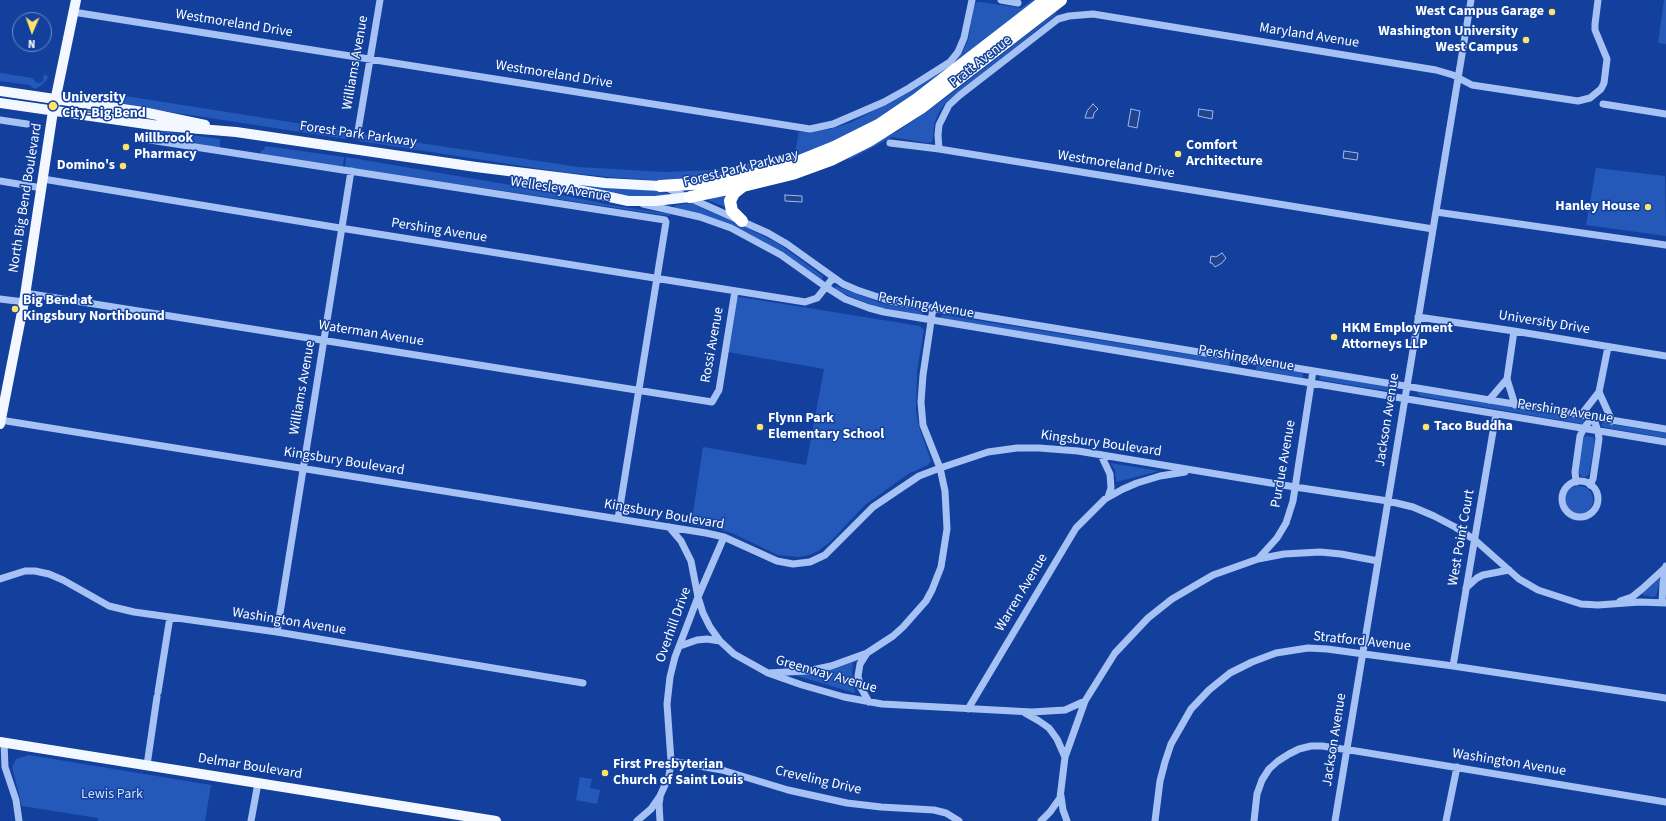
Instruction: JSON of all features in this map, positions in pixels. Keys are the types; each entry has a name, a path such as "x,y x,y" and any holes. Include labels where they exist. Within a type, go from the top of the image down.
{"highway":[{"name":"Forest Park Parkway","path":"660,186 707,183 762,173 786,166 834,147 880,124 917,100 1045,0"},
{"name":"Forest Park Parkway","path":"690,197 792,174 851,151 890,129 921,108 1061,0"},
{"path":"742,221 732,210 730,201 734,193 743,186"}],"main road":[{"name":"North Big Bend Boulevard","path":"0,421 25,298 55,99 76,0"},
{"name":"Forest Park Parkway","path":"0,91 174,117 236,132"},
{"name":"Forest Park Parkway","path":"0,103 148,125 236,132 476,167 605,183 660,186"},
{"name":"Forest Park Parkway","path":"476,167 544,184 628,201 654,201 690,197"},
{"name":"Delmar Boulevard","path":"2,742 496,821"}],"street":[{"name":"Williams Avenue","path":"358,131 380,0"},
{"name":"Westmoreland Drive","path":"73,12 810,129 833,124 884,102 950,62 958,52 964,38 972,0"},
{"path":"1001,0 1018,3"},
{"name":"Jackson Avenue","path":"1335,821 1471,0"},
{"name":"Maryland Avenue","path":"1069,16 1080,14 1100,15 1436,70 1472,85 1578,101 1590,98 1601,89 1604,83 1607,59 1596,30 1598,0"},
{"name":"Pratt Avenue","path":"939,149 939,125 949,105 1058,19 1069,16"},
{"path":"1603,104 1666,114"},
{"path":"0,120 27,124"},
{"name":"Wellesley Avenue","path":"150,140 665,220 666,222 618,519"},
{"name":"Westmoreland Drive","path":"890,143 939,149 1433,229"},
{"name":"Williams Avenue","path":"277,632 351,171"},
{"name":"Pershing Avenue","path":"0,181 43,184 342,229 805,302 817,298 832,278"},
{"name":"Pershing Avenue","path":"660,186 690,197 742,221 787,244 832,278 857,290 890,301 1666,429"},
{"name":"Pershing Avenue","path":"628,201 700,217 731,228 781,256 845,299 869,308 931,321 1666,442"},
{"path":"1436,212 1666,245"},
{"name":"Rossi Avenue","path":"712,402 719,390 735,291"},
{"name":"Waterman Avenue","path":"0,298 25,298 325,340 712,402"},
{"path":"768,672 807,671 831,666 868,653 893,636 926,601 941,567 947,529 945,491 940,468 923,425 921,402 922,375 933,308"},
{"name":"University Drive","path":"1418,317 1666,356"},
{"path":"1514,331 1507,379 1515,404"},
{"path":"1581,415 1599,392 1608,347"},
{"name":"Purdue Avenue","path":"1067,821 1063,810 1061,796 1065,757 1085,701 1115,653 1148,618 1172,599 1213,575 1258,559 1277,538 1286,523 1291,510 1313,371"},
{"path":"1489,400 1507,379"},
{"path":"1599,392 1612,421"},
{"name":"West Point Court","path":"1453,666 1496,414"},
{"path":"1576,482 1575,472 1580,436 1584,428 1593,417"},
{"path":"1590,485 1598,439 1598,431 1593,417"},
{"name":"Kingsbury Boulevard","path":"0,421 669,527 724,538 777,561 793,564 810,562 824,555 873,507 918,476 988,452 1016,448 1039,448 1101,455 1388,501 1413,507 1434,516 1475,540 1508,570 1538,590 1559,598 1582,604 1664,603"},
{"path":"1101,455 1110,474 1111,488 1108,497"},
{"name":"Warren Avenue","path":"968,709 1076,528 1108,497 1137,483 1160,476 1191,470"},
{"path":"1576,482 1584,482 1590,485 1596,492 1598,498 1594,510 1590,514 1582,517 1574,516 1568,513 1563,507 1562,500 1563,492 1566,487 1576,482"},
{"name":"Greenway Avenue","path":"669,527 681,541 691,561 698,597 710,627 720,641 734,654 768,672 802,685 844,697 869,702 915,707 1023,712 1065,710 1085,701"},
{"name":"Overhill Drive","path":"637,821 651,809 660,796 669,776 671,761 668,691 670,677 675,657 698,597 724,538"},
{"path":"1258,559 1290,554 1320,552 1378,560"},
{"path":"1664,603 1663,583 1666,566"},
{"path":"1615,603 1632,597 1666,566"},
{"path":"1466,588 1477,578 1483,575 1508,570"},
{"name":"Washington Avenue","path":"0,579 25,571 49,574 109,606 134,612 277,632 583,683"},
{"path":"147,765 170,617"},
{"path":"680,646 697,640 707,639 720,641"},
{"name":"Stratford Avenue","path":"1155,821 1160,781 1165,762 1171,744 1192,709 1210,690 1230,673 1252,662 1276,653 1308,648 1326,649 1453,666 1666,698"},
{"path":"868,653 860,664 858,676 861,688 869,702"},
{"name":"Greenway Avenue","path":"1023,712 1031,715 1049,728 1057,738 1065,757"},
{"path":"2,742 5,767 16,800 19,821"},
{"name":"Washington Avenue","path":"1254,821 1257,794 1262,780 1278,761 1299,749 1311,746 1457,767 1666,802"},
{"name":"Creveling Drive","path":"671,761 722,770 788,790 847,803 881,807 934,810 959,821"},
{"path":"1446,821 1457,767"},
{"path":"251,821 258,782"},
{"name":"Overhill Drive","path":"660,796 660,821"},
{"name":"Purdue Avenue","path":"1041,821 1057,804 1061,796"}],"green space":[{"path":"1032,0 1037,0 919,91 862,129 806,156 720,177 665,181 609,177 561,172 359,141 361,134 578,167 665,172 716,170 795,153 799,132 831,129 852,122 917,88 952,64 962,53 968,41 975,4 978,2 1021,8"},
{"path":"1664,0 1666,0 1666,44 1658,43"},
{"path":"1056,12 1057,14 946,102 938,114 934,124 932,142 928,143 892,137 849,160 849,156 898,131 947,97"},
{"path":"0,73 32,78 37,83 42,82 44,78 43,76 46,74 48,78 42,85 35,89 29,85 0,81"},
{"path":"100,92 347,131 346,139 106,102 108,97 100,95"},
{"path":"154,130 220,139 220,148 144,138"},
{"path":"265,146 344,157 343,166 261,154 261,150 264,150"},
{"path":"346,157 522,187 611,205 670,214 670,216 345,167"},
{"path":"1596,168 1665,176 1666,236 1586,225"},
{"path":"561,181 658,191 674,195 636,198 607,194"},
{"path":"726,195 725,207 708,200 708,199"},
{"path":"691,203 779,244 823,276 822,280 821,281 763,241 742,231 676,209 674,207 676,205"},
{"path":"836,286 884,304 922,311 923,315 877,307 837,291 835,288"},
{"path":"740,297 920,326 924,330 917,371 916,411 919,427 931,461 928,465 908,474 865,505 830,542 818,551 809,555 799,557 778,555 732,533 718,529 691,525 703,447 806,465 824,369 728,352 737,298"},
{"path":"943,315 1230,361 1229,366 940,318"},
{"path":"1257,365 1303,373 1303,378 1258,370 1256,369"},
{"path":"1322,375 1394,387 1394,392 1320,380 1319,378"},
{"path":"1419,391 1583,419 1585,423 1582,424 1420,396 1417,393"},
{"path":"1603,423 1666,433 1666,438 1603,427 1601,425"},
{"path":"1586,436 1593,437 1595,440 1589,474 1582,477 1578,472 1583,438"},
{"path":"1110,463 1159,471 1116,482 1115,470"},
{"path":"1579,486 1589,490 1593,500 1589,510 1579,514 1569,510 1565,500 1569,490"},
{"path":"1662,573 1656,596 1653,597 1643,595 1643,592 1653,584"},
{"path":"853,661 852,674 855,693 794,675 821,672"},
{"name":"Lewis Park","path":"29,755 211,785 205,821 98,821 98,818 22,806 12,767 16,759"},
{"path":"580,777 592,779 590,788 600,790 597,804 576,800"}],"shaded area":[{"path":"1093,104 1098,109 1094,113 1093,118 1085,118 1087,111"},
{"path":"1131,109 1140,111 1137,128 1128,126"},
{"path":"1199,109 1213,111 1212,119 1198,116"},
{"path":"1344,151 1358,153 1357,160 1343,158"},
{"path":"785,195 802,196 802,202 785,201"},
{"path":"1222,253 1226,258 1222,263 1215,267 1212,263 1210,263 1211,256 1216,257"}],"place":[{"name":"West Campus Garage","path":"1552,12"},
{"name":"Washington University West Campus","path":"1526,40"},
{"name":"University City-Big Bend","path":"53,106"},
{"name":"Millbrook Pharmacy","path":"126,147"},
{"name":"Comfort Architecture","path":"1178,154"},
{"name":"Domino's","path":"123,166"},
{"name":"Hanley House","path":"1648,207"},
{"name":"Big Bend at Kingsbury Northbound","path":"15,309"},
{"name":"HKM Employment Attorneys LLP","path":"1334,337"},
{"name":"Flynn Park Elementary School","path":"760,427"},
{"name":"Taco Buddha","path":"1426,427"},
{"name":"First Presbyterian Church of Saint Louis","path":"605,773"}]}
